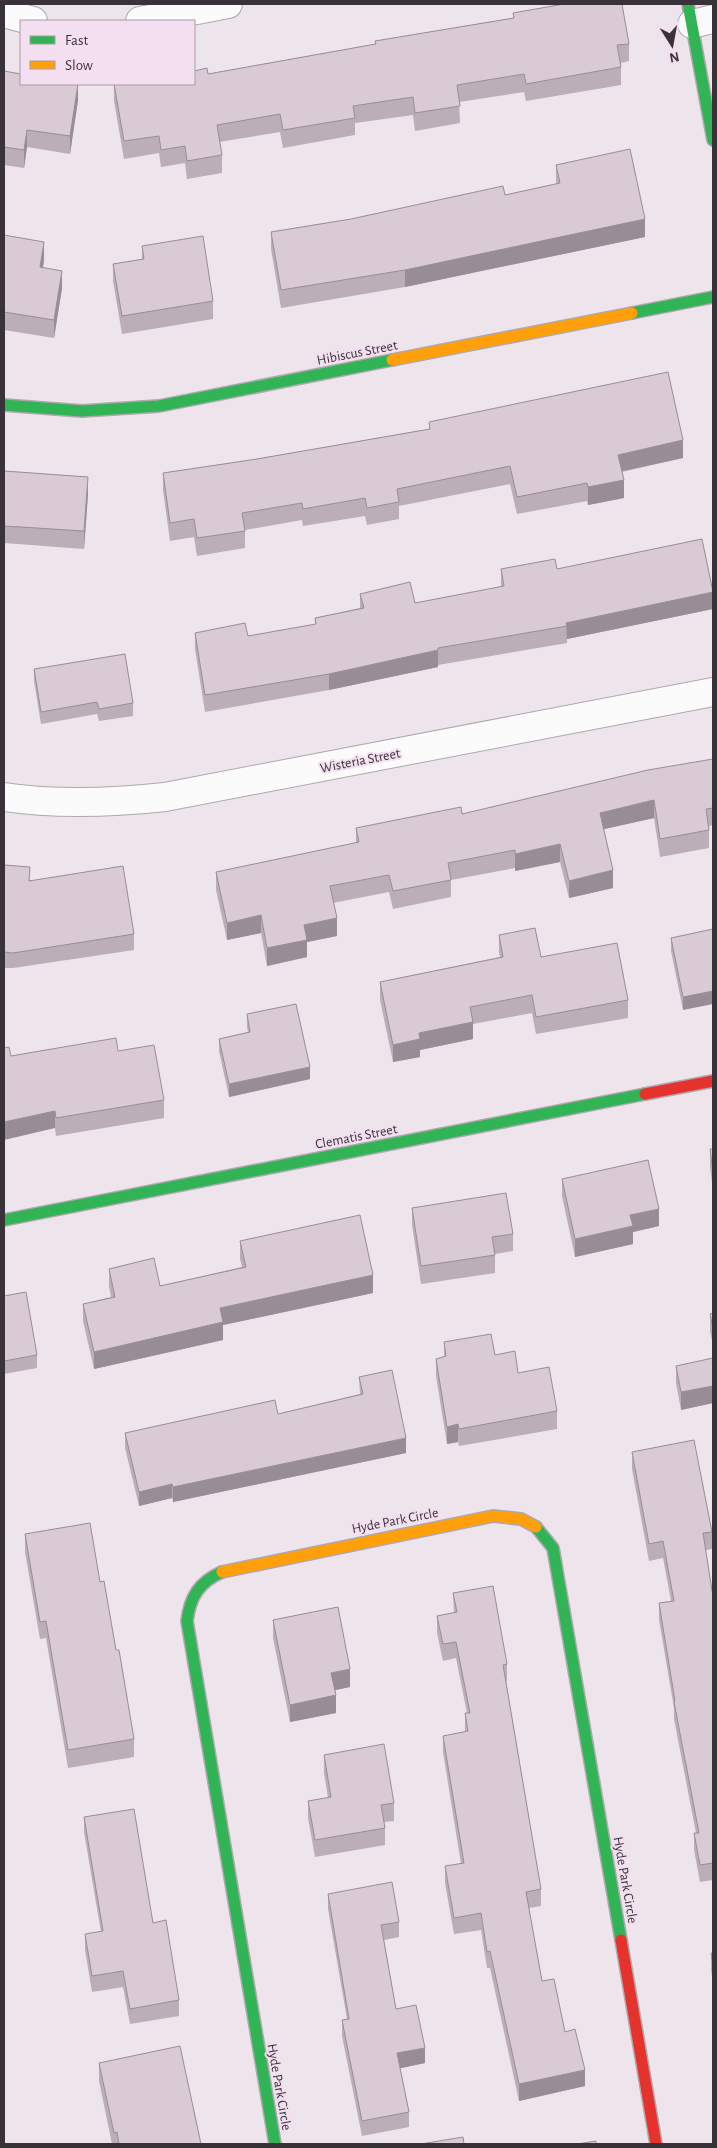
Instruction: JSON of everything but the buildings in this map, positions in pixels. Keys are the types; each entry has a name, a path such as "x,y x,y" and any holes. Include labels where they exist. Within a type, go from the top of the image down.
{"street":[{"path":"145,20 228,4"},
{"path":"4,13 29,20"},
{"path":"698,16 713,140"},
{"name":"Hibiscus Street","path":"4,405 47,411 106,412 159,406 713,297"},
{"name":"Wisteria Street","path":"4,797 40,802 106,803 165,797 713,692"},
{"name":"Clematis Street","path":"4,1220 713,1081"},
{"name":"Hyde Park Circle","path":"275,2144 186,1621 189,1602 194,1593 208,1578 227,1570 493,1516 509,1515 530,1521 546,1535 553,1548 656,2144"}],"traffic: fast":[{"path":"688,4 713,140"},
{"path":"632,313 713,297"},
{"path":"4,405 82,411 159,406 392,360"},
{"path":"4,1220 645,1094"},
{"path":"536,1527 553,1548 621,1940"},
{"path":"222,1572 207,1580 197,1591 190,1605 187,1621 275,2144"}],"traffic: slow":[{"path":"392,360 632,313"},
{"path":"222,1572 493,1516 521,1519 536,1527"}],"traffic: jam":[{"path":"645,1094 713,1081"},
{"path":"621,1940 656,2144"}]}
